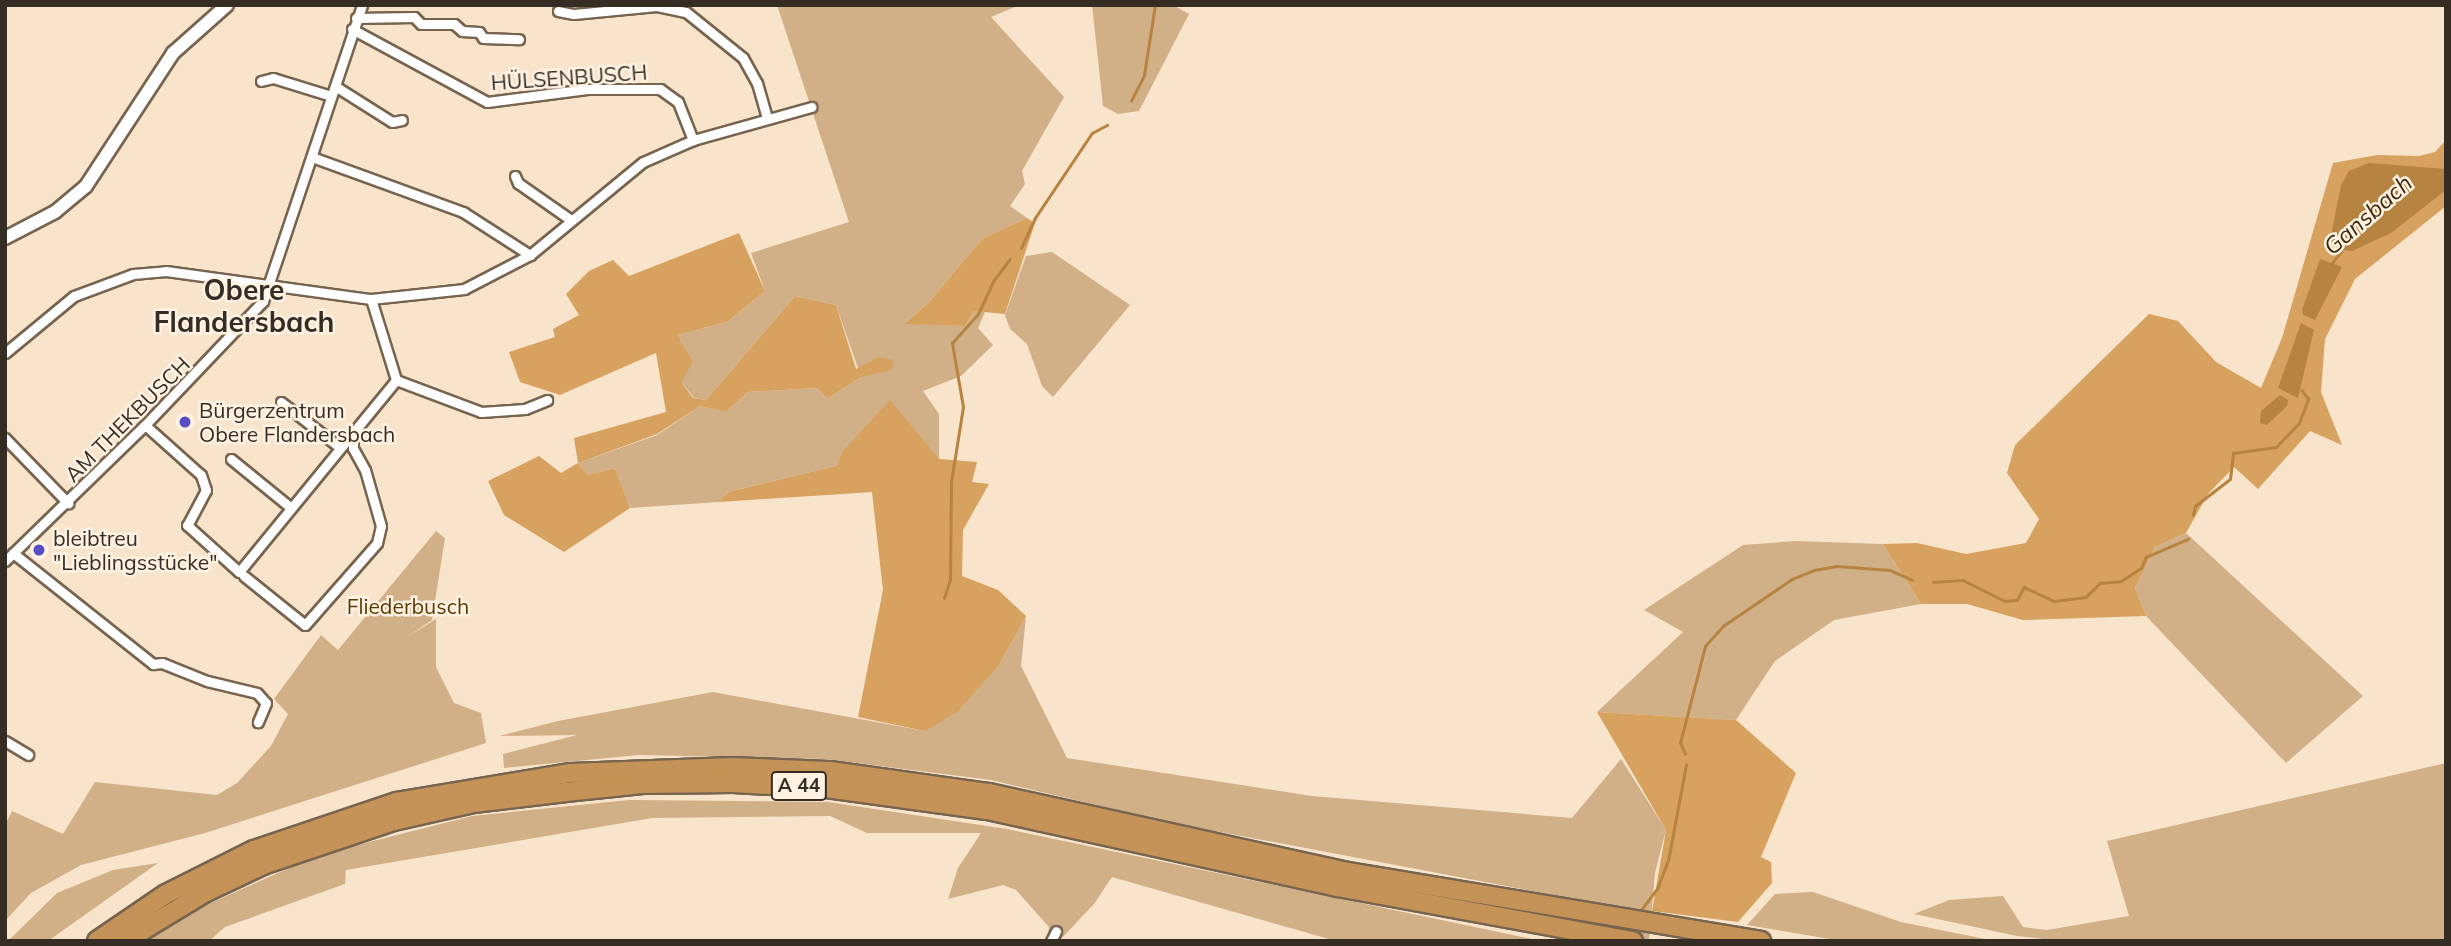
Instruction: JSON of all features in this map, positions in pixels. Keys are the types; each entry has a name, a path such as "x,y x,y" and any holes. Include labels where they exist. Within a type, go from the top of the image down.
{"highway":[{"name":"A 44","path":"97,941 196,877 254,850 342,818 472,787 571,773 644,769 806,770 905,780 1494,898 1761,941"},
{"name":"A 44","path":"125,941 206,892 263,865 394,821 474,803 643,784 826,788 915,799 1491,917 1633,941"}],"main road":[{"path":"5,238 55,212 86,186 173,53 227,5"}],"street":[{"name":"AM THEKBUSCH","path":"5,561 68,503 239,331 272,284 352,29 362,5"},
{"path":"558,11 574,15 657,6 686,12 743,58 757,83 766,119"},
{"path":"356,18 414,18 421,24 454,24 462,31 479,32 483,38 519,39"},
{"name":"HÜLSENBUSCH","path":"352,29 487,103 587,89 660,89 678,102 693,140"},
{"path":"261,81 273,78 333,91 392,122 402,120"},
{"path":"5,353 74,296 125,276 166,271 372,299 464,289 530,255 623,175 693,140 811,107"},
{"path":"312,157 463,212 530,255"},
{"path":"515,176 518,183 571,220"},
{"path":"372,299 396,380"},
{"path":"396,380 481,412 525,409 547,400"},
{"path":"242,574 338,446 353,434 396,380"},
{"path":"281,402 338,446"},
{"path":"145,425 201,474 206,490 187,525 305,625 377,543 382,526 353,448 353,434"},
{"path":"5,438 68,503"},
{"path":"231,459 290,507"},
{"path":"13,553 153,664 162,663 206,681 257,693 266,703 258,722"},
{"path":"5,741 28,755"},
{"path":"1051,941 1056,931"}],"green space":[{"path":"777,5 1020,5 991,17 1064,97 1022,171 1025,184 1010,206 1027,218 982,239 928,303 905,323 965,326 974,311 985,312 978,328 993,345 961,376 923,391 939,414 939,459 842,452 836,466 728,492 719,502 630,508 615,468 588,475 578,463 657,435 700,406 726,412 748,392 817,388 827,399 861,377 836,305 795,296 706,400 694,398 681,382 677,335 727,322 765,291 751,253 849,222"},
{"path":"1092,5 1173,5 1189,14 1139,111 1118,114 1103,106"},
{"path":"1052,252 1130,305 1053,397 1042,386 1027,344 1010,329 1005,315 1026,256"},
{"name":"Fliederbusch","path":"436,531 445,538 432,620 407,637 436,619 436,667 454,703 481,713 486,743 205,833 81,865 31,893 5,921 5,825 12,811 63,834 95,782 217,795 237,783 271,746 288,714 274,699 321,635 338,650"},
{"path":"2186,533 2363,696 2286,763 2146,616 2135,588 2155,547"},
{"path":"1795,541 1883,544 1921,604 1834,620 1775,661 1736,720 1597,712 1683,632 1644,610 1743,545"},
{"path":"1026,616 1021,666 1067,758 1312,796 1572,818 1621,759 1666,830 1655,873 1649,941 1575,941 1585,901 1173,823 991,780 825,759 639,755 504,768 503,754 577,735 499,736 558,721 713,692 925,731 999,665"},
{"path":"2446,763 2446,941 2063,941 2017,936 1914,914 1949,900 2003,896 2023,927 2047,930 2129,916 2107,841"},
{"path":"629,800 828,802 1007,829 1542,941 1336,941 1112,877 1094,904 1059,941 1047,941 1049,927 1016,890 1003,885 948,899 958,868 981,833 867,833 830,816 652,818 346,870 345,884 225,927 209,941 148,941 173,920 318,855 472,816"},
{"path":"158,863 48,941 8,941 57,893 113,870"},
{"path":"1813,892 1901,922 1995,941 1842,941 1747,925 1775,894"}],"shaded area":[{"path":"2446,140 2446,206 2355,279 2325,339 2321,392 2342,445 2310,431 2258,489 2234,467 2208,494 2186,533 2155,547 2135,588 2146,616 2023,620 1967,604 1921,604 1883,544 1917,543 1966,554 2026,543 2039,519 2007,473 2015,445 2149,314 2178,321 2216,362 2261,388 2282,338 2333,163 2377,155 2419,156 2435,152"},
{"path":"1027,218 1035,223 1005,314 974,311 965,326 904,324 928,303 982,239"},
{"path":"739,233 765,291 727,322 677,335 693,362 681,382 693,398 706,400 795,296 836,305 856,369 878,357 893,360 892,370 861,377 827,399 817,388 748,392 726,412 700,406 657,434 578,463 574,438 666,412 656,353 560,395 520,382 509,352 555,337 553,329 579,315 566,294 589,271 613,260 629,276"},
{"path":"890,400 939,459 977,462 972,482 989,484 963,530 962,576 998,590 1026,616 999,665 957,712 925,731 858,717 883,590 872,492 719,502 728,492 836,466 842,452"},
{"path":"539,456 561,473 578,463 588,475 615,468 630,508 564,552 504,515 488,481"},
{"path":"1597,712 1736,720 1796,773 1761,857 1771,862 1772,883 1738,922 1652,911 1666,830"}],"water":[{"path":"2369,163 2446,169 2446,190 2391,233 2352,251 2342,250 2330,241 2341,185 2349,171"},
{"path":"2320,259 2342,267 2315,320 2303,315 2302,310"},
{"path":"2301,323 2314,330 2298,398 2278,388"},
{"path":"2280,395 2288,400 2287,406 2267,425 2260,423 2261,411"}],"waterway":[{"path":"1131,101 1144,75 1155,5"},
{"path":"1021,248 1035,218 1092,133 1107,125"},
{"name":"Gansbach","path":"2332,263 2343,249"},
{"path":"944,598 950,580 951,482 963,407 952,343 978,314 994,280 1010,259"},
{"name":"Gansbach","path":"2193,515 2195,506 2230,479 2233,453 2276,447 2299,423 2308,399 2302,391"},
{"name":"Gansbach","path":"1933,582 1963,580 2005,601 2017,600 2024,587 2054,601 2086,597 2100,583 2121,581 2141,568 2146,557 2188,539"},
{"name":"Gansbach","path":"1685,754 1680,743 1705,646 1723,626 1792,579 1814,570 1837,566 1890,570 1912,580"},
{"name":"Gansbach","path":"1638,914 1657,889 1668,861 1686,765"}],"place":[{"name":"Bürgerzentrum Obere Flandersbach","path":"185,422"},
{"name":"bleibtreu \"Lieblingsstücke\"","path":"39,550"}],"district":[{"name":"Obere Flandersbach","path":"244,306"}]}
